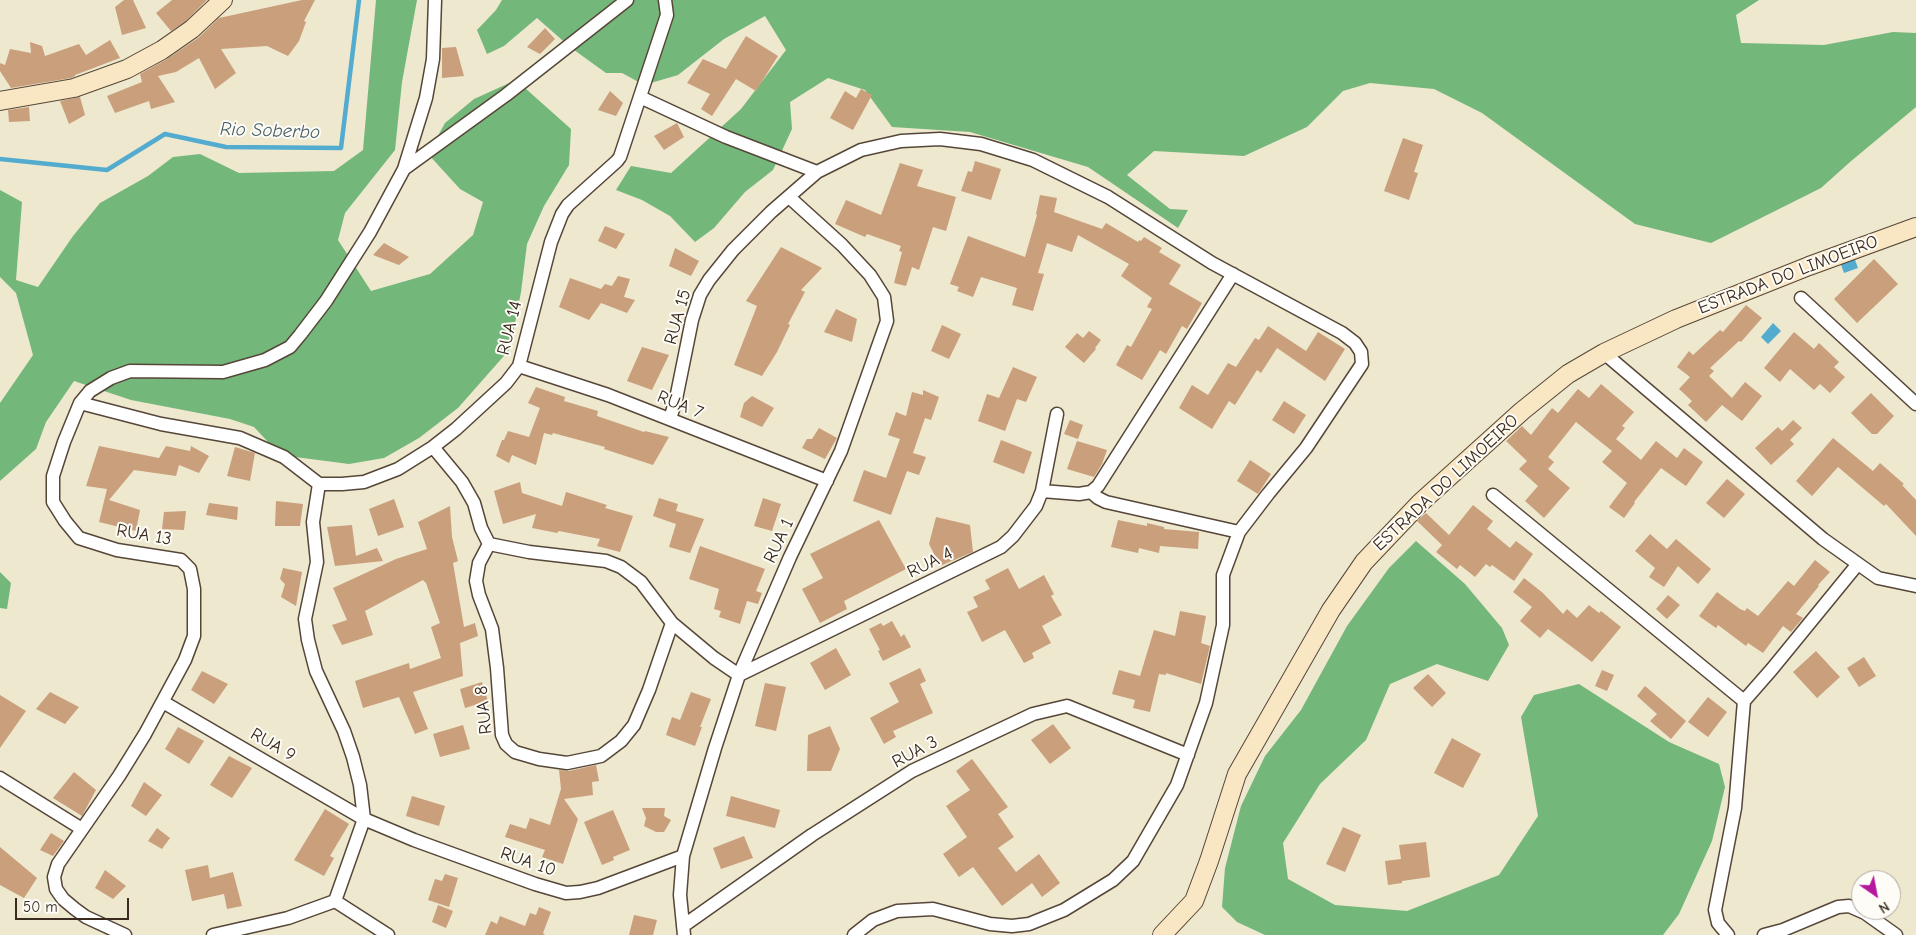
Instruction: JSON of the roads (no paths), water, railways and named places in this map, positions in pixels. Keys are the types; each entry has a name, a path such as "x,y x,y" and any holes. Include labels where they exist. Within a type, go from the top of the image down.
{"street":[{"path":"0,101 74,88 127,69 162,50 185,34 223,0"},
{"path":"435,0 433,59 426,98 404,169 370,232 346,270 326,301 290,347 264,360 223,372 130,371 111,378 90,391 80,403 161,424 240,438 284,457 319,484 364,482 398,469 433,448 462,482 474,503 481,528 489,544 529,552 606,561 621,567 641,582 672,623 739,676"},
{"path":"404,169 506,96 628,0"},
{"path":"665,0 668,14 640,97 726,137 817,172"},
{"name":"RUA 14","path":"433,448 506,383 519,366 548,252 562,214 568,205 617,161 640,97"},
{"name":"RUA 15","path":"670,419 676,399 692,320 704,287 733,250 771,212 817,172 861,150 901,141 940,139 981,144 1033,160 1108,197 1233,274 1342,333 1355,342 1361,352 1362,364 1306,448 1239,532"},
{"name":"RUA 1","path":"684,931 680,895 683,856 715,748 739,676 790,557 841,451 887,321 884,297 870,274 790,197"},
{"name":"ESTRADA DO LIMOEIRO","path":"1162,935 1194,900 1209,862 1237,774 1326,618 1364,562 1420,503 1522,411 1568,374 1604,353 1676,319 1809,266 1916,227"},
{"path":"1042,491 1080,494 1091,492 1098,486 1233,274"},
{"path":"1801,298 1916,404"},
{"path":"1604,353 1823,539 1878,578 1916,586"},
{"name":"RUA 7","path":"519,366 608,395 827,481"},
{"name":"RUA 13","path":"80,403 53,476 53,502 79,538 117,550 181,560 190,569 194,589 194,636 184,660 163,702 119,776 58,864 54,877 56,889 63,899 86,917 125,935"},
{"name":"RUA 4","path":"739,676 1001,547 1025,522 1036,506 1042,491 1057,414"},
{"path":"319,484 313,522 318,562 305,619 316,671 344,731 353,758 360,785 364,819 335,901"},
{"path":"854,935 873,920 897,911 933,909 990,924 1012,926 1029,924 1064,910 1113,880 1133,861 1177,786 1210,687 1223,624 1222,575 1239,532 1106,502 1091,492"},
{"path":"1493,495 1744,701"},
{"name":"RUA 8","path":"489,544 479,563 476,581 479,595 492,629 502,735 506,744 515,752 539,759 567,763 601,756 621,741 634,725 649,690 672,623"},
{"path":"1728,935 1718,923 1715,910 1735,808 1744,701 1858,565"},
{"name":"RUA 9","path":"163,702 364,819"},
{"name":"RUA 3","path":"684,931 812,835 912,771 1032,714 1066,706 1188,755"},
{"path":"0,778 82,829"},
{"name":"RUA 10","path":"364,819 414,840 535,884 566,893 598,888 683,856"},
{"path":"213,935 288,918 335,901"},
{"path":"335,901 388,935"},
{"path":"1764,935 1783,930 1838,907 1849,906 1865,913 1896,935"}],"water":[{"path":"1854,257 1858,268 1844,273 1840,262"},
{"path":"1773,323 1781,331 1768,344 1761,337"}],"waterway":[{"name":"Rio Soberbo","path":"0,159 107,170 165,134 226,147 341,148 359,0"}]}
